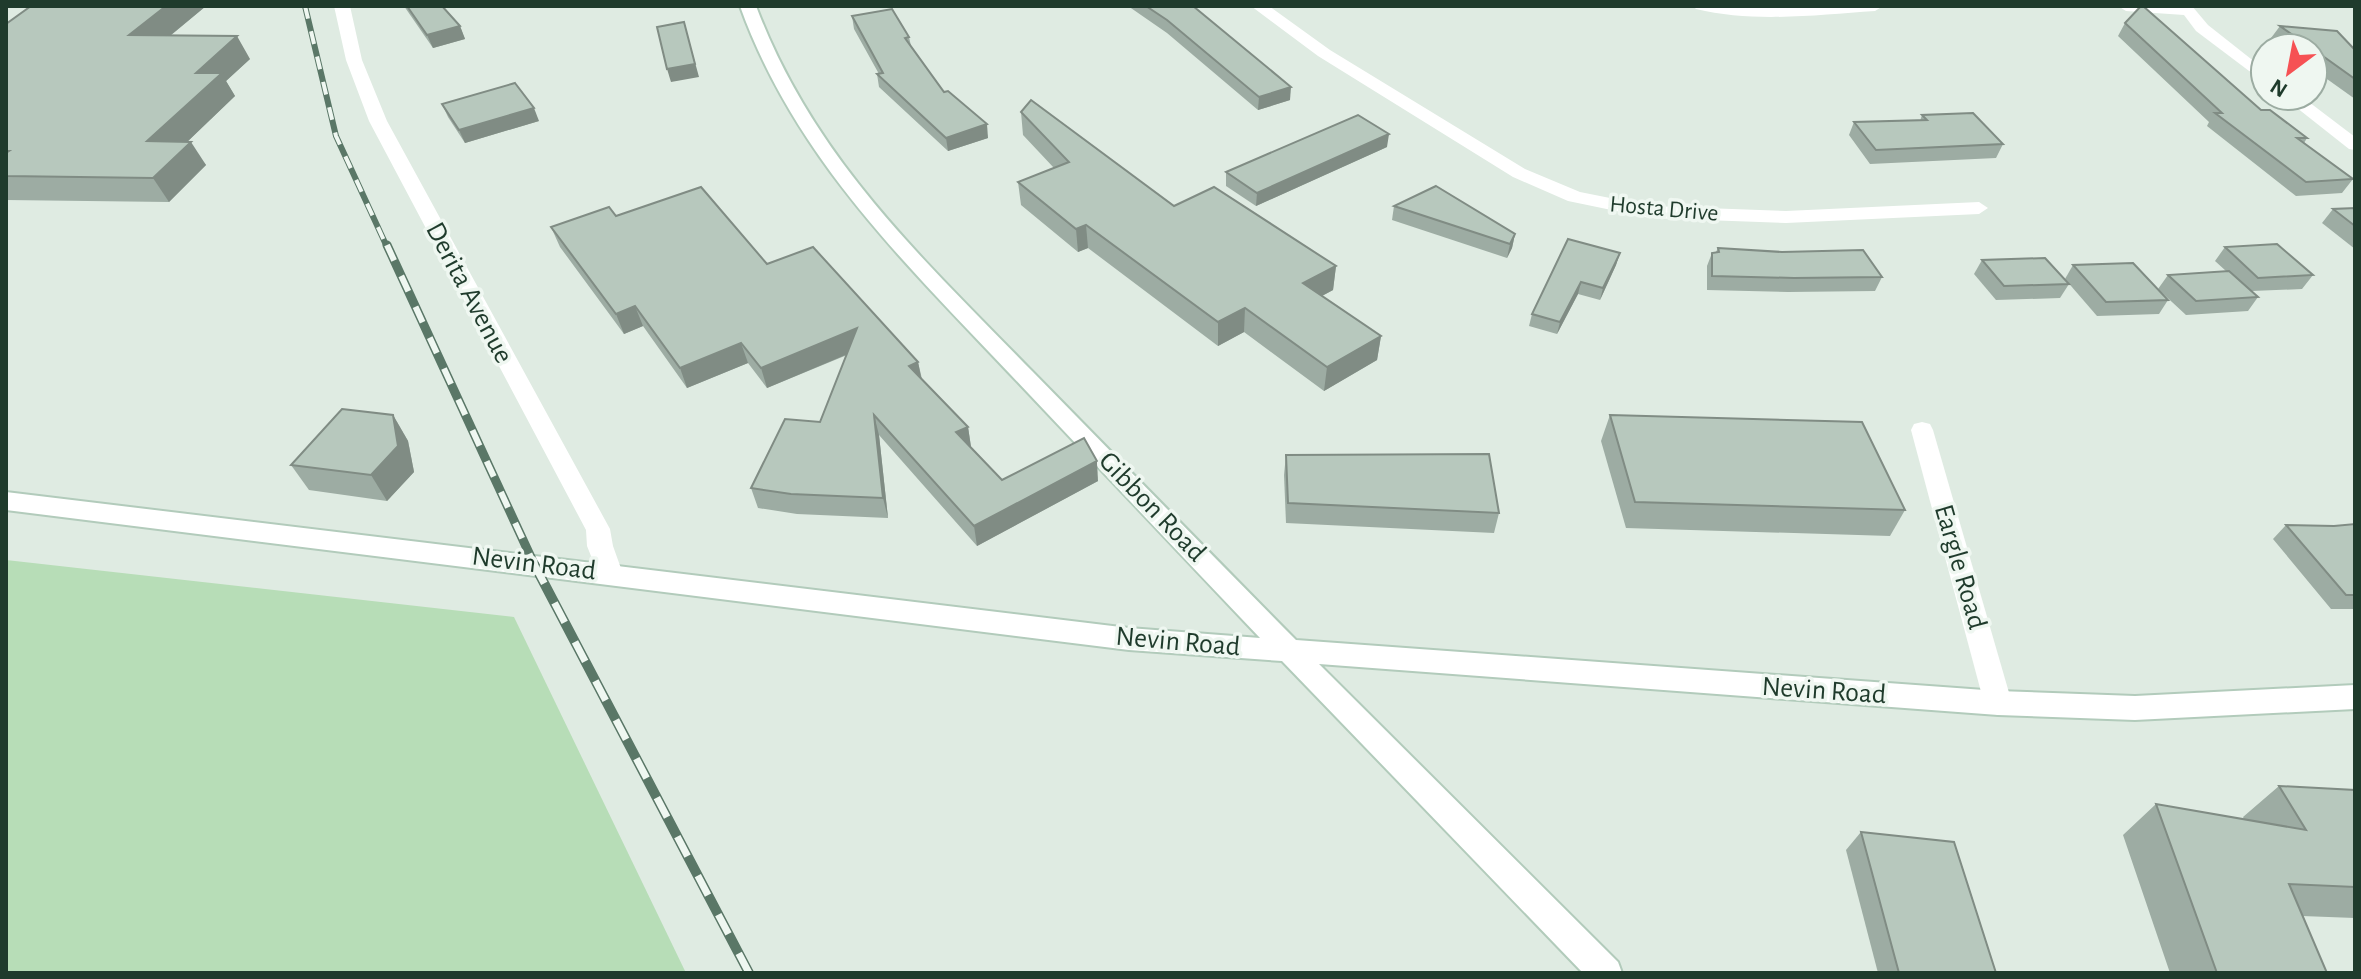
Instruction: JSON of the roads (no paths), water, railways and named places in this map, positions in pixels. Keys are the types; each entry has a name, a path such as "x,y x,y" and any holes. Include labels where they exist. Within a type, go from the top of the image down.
{"main road":[{"name":"Derita Avenue","path":"342,6 354,60 378,121 578,497 598,529 600,546 610,574"},
{"name":"Gibbon Road","path":"748,6 759,39 798,115 821,151 882,228 1606,973"},
{"name":"Hosta Drive","path":"1259,6 1324,53 1519,173 1599,204 1650,212 1786,217 1979,208"},
{"path":"1701,6 1768,11 1875,6"},
{"path":"2126,6 2185,9 2202,28 2249,65"},
{"path":"2311,112 2355,145"},
{"name":"Eargle Road","path":"1922,430 1998,703"},
{"name":"Nevin Road","path":"6,501 1129,639 1998,703 2135,708 2355,697"}],"railway":[{"path":"305,6 336,136 387,247"},
{"path":"387,245 535,565"},
{"path":"535,565 749,973"}]}
